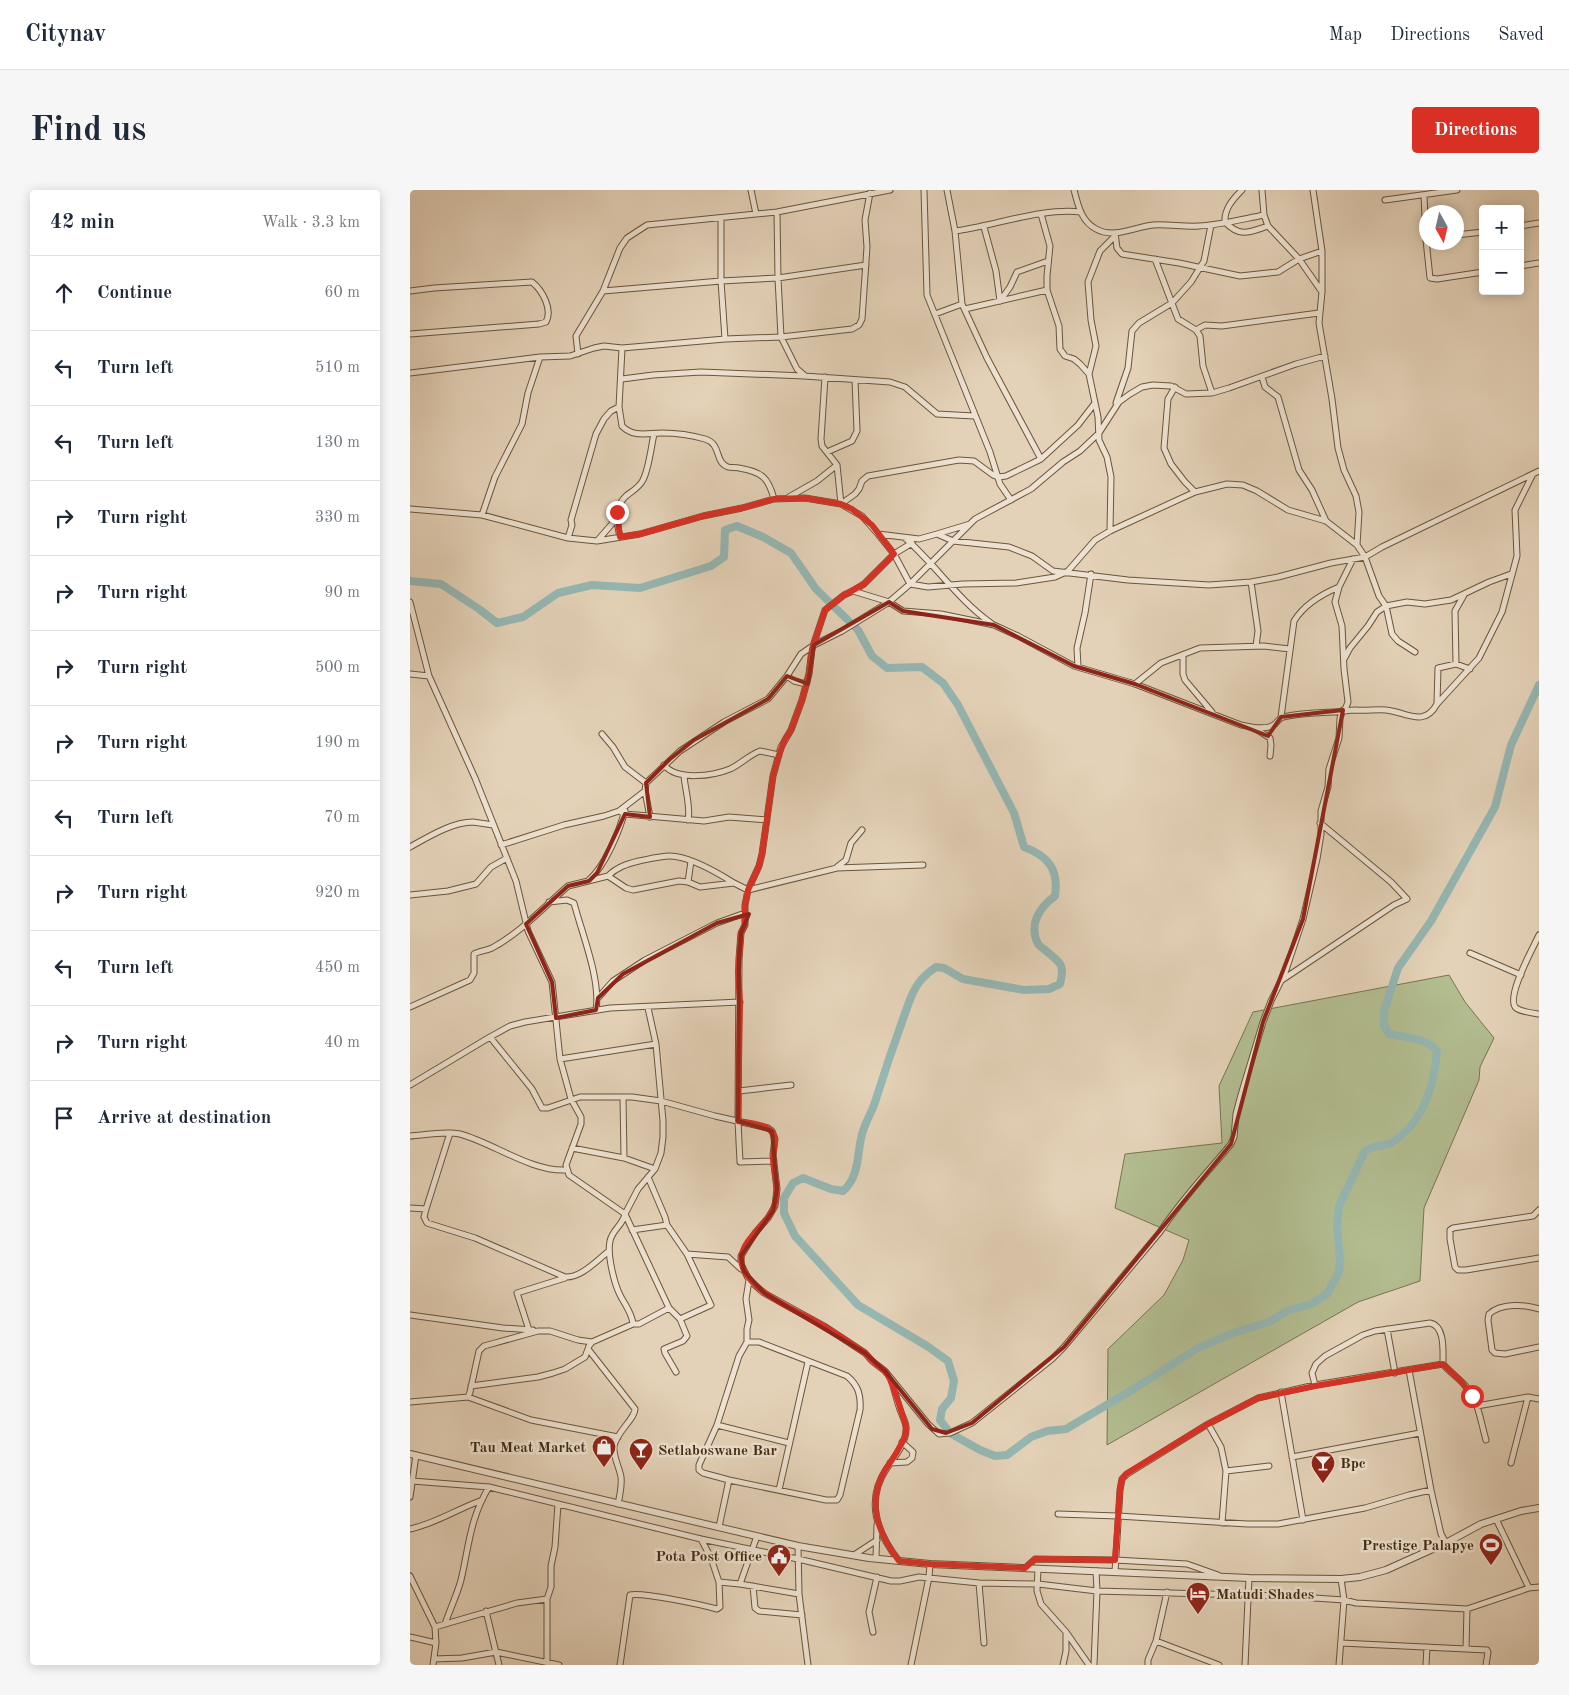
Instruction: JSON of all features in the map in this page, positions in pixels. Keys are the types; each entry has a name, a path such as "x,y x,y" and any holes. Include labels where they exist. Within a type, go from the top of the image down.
{"street":[{"path":"751,190 756,214"},
{"path":"578,354 576,336 604,291 620,248 627,238 648,225 777,212 890,190"},
{"path":"924,190 926,289 1003,490 1011,500"},
{"path":"947,190 955,231 964,307 987,358 1041,459"},
{"path":"1074,190 1077,203 1085,220 1098,230 1115,235"},
{"path":"1225,222 1226,211 1232,200 1242,190"},
{"path":"1262,190 1264,215 1268,226 1299,259 1322,292"},
{"path":"1313,190 1322,251 1322,292 1319,323 1338,448 1344,470 1356,496 1359,512 1357,545"},
{"path":"1385,200 1457,190"},
{"path":"410,373 540,357 570,356 604,346 622,348 725,339 781,337 852,329 857,327 862,319 866,265 865,220 870,193"},
{"path":"1424,195 1424,205"},
{"path":"1068,210 1077,203"},
{"path":"955,231 1041,214 1068,210 1081,212"},
{"path":"777,212 781,337 797,369 804,376"},
{"path":"1041,214 1050,246 1047,290 1059,326 1060,349 1062,354 1074,359 1089,374"},
{"path":"1110,531 1111,477 1107,457 1099,442 1095,403 1089,374 1096,346 1091,320 1088,282 1100,251 1115,235 1154,225 1211,225 1264,215"},
{"path":"721,218 721,281 725,339"},
{"path":"1225,222 1233,229 1243,233 1268,226"},
{"path":"1524,225 1539,223"},
{"path":"774,1161 740,1162 738,1121 739,959 741,933 745,925 748,890 759,866 773,776 806,684 814,645 825,610 839,598 864,584 894,554 919,539 970,523 1031,489 1080,451 1099,433 1115,406 1128,368 1132,331 1139,323 1172,303 1186,289 1204,261 1211,225"},
{"path":"984,226 996,271 1000,301"},
{"path":"1464,234 1479,232"},
{"path":"1115,235 1117,248 1122,254 1235,276 1278,272 1299,259 1322,251"},
{"path":"1427,250 1430,278 1437,279 1479,273"},
{"path":"1155,259 1178,319 1196,330 1200,336 1203,366 1212,393"},
{"path":"1000,301 1010,287 1017,272 1048,262"},
{"path":"1524,265 1539,263"},
{"path":"604,291 778,278 866,265"},
{"path":"410,291 532,282 543,294 548,313 546,322 538,324 410,334"},
{"path":"935,314 1047,290"},
{"path":"1196,330 1205,325 1222,326 1319,313"},
{"path":"622,348 622,379 619,407 622,426 626,430 641,434 688,435 712,442 716,447 719,457 727,466 752,471 767,480 774,499"},
{"path":"1115,406 1122,399 1142,387 1167,385 1186,394 1212,393 1325,356"},
{"path":"482,515 495,477 522,424 528,393 540,357"},
{"path":"622,379 692,372 825,377 890,382 905,386 933,412 940,415 974,416"},
{"path":"825,377 821,439 822,446 836,465 841,504"},
{"path":"1262,377 1265,387 1278,397 1299,470 1312,490 1326,521"},
{"path":"827,452 852,441 855,437 855,380"},
{"path":"1175,388 1168,398 1164,448 1171,464 1195,492"},
{"path":"841,504 855,494 862,481 868,476 885,472 968,460 974,461 998,477 1006,476 1041,459 1078,425 1095,403"},
{"path":"568,538 572,525 571,520 596,434 604,418 611,411 619,407"},
{"path":"620,537 617,512 624,498 644,480 654,434"},
{"path":"789,498 817,481 836,465"},
{"path":"937,534 953,540 1009,547 1032,556 1053,571 1068,571 1128,580 1180,584 1209,585 1251,582 1365,557 1539,471"},
{"path":"1270,756 1272,726 1281,717 1344,710 1385,710 1415,718 1428,714 1434,709 1479,658 1502,612 1517,556 1514,510 1533,474"},
{"path":"910,584 920,586 981,583 1016,584 1055,578 1068,571 1095,540 1110,531 1195,492 1227,484 1243,484 1288,510 1326,521 1357,545 1365,557 1378,596 1386,606 1392,634 1398,641 1415,652"},
{"path":"410,508 482,515 568,538 598,541 640,534 774,499 805,498 841,504 862,516 894,554 910,584"},
{"path":"598,541 617,518"},
{"path":"650,817 645,791 646,784 680,750 734,716 768,699 787,676 801,654 889,602 931,564 970,523"},
{"path":"878,534 919,539"},
{"path":"903,536 968,605 994,625"},
{"path":"490,1037 532,1089 542,1108 548,1108 572,1099 591,1096 623,1097 661,1101 762,1126 772,1131 775,1139 774,1161 777,1189 775,1206 741,1256 744,1271 749,1280 764,1293 824,1326 865,1353 885,1371 932,1429 939,1434 946,1434 972,1424 1052,1359 1074,1336 1160,1232 1192,1189 1231,1144 1246,1074 1271,1001 1295,948 1317,859 1321,834 1321,811 1328,787 1329,768 1338,743 1340,718 1348,702 1341,619 1335,602 1339,587 1353,559"},
{"path":"1078,667 1077,648 1091,574"},
{"path":"1344,659 1377,612 1386,606 1407,602 1425,604 1451,600 1511,574"},
{"path":"1251,582 1258,631 1256,646"},
{"path":"1281,717 1294,621 1297,616 1322,594 1339,587"},
{"path":"853,591 889,602 903,611 941,614 994,625 1078,667 1135,684 1241,725 1254,728 1270,738"},
{"path":"1456,664 1456,611 1464,595"},
{"path":"410,602 429,676 475,778 502,845 516,881 528,931 552,982 560,1059 572,1099 582,1117 566,1164 566,1170 569,1175 625,1214 669,1308 680,1319 687,1336 683,1340 664,1349 676,1372"},
{"path":"1135,684 1161,663 1200,648 1256,646 1290,649"},
{"path":"1182,656 1185,680 1214,714"},
{"path":"1437,704 1438,668 1456,664 1470,669"},
{"path":"410,674 429,676"},
{"path":"787,676 794,681 806,684"},
{"path":"1254,728 1272,726"},
{"path":"602,734 613,747 625,767 646,784"},
{"path":"664,765 673,773 684,776 728,770 760,751 779,755"},
{"path":"684,776 689,811 688,820"},
{"path":"588,881 603,864 622,813 628,804 645,791"},
{"path":"502,845 564,825 622,813 688,820 711,821 729,816 767,820"},
{"path":"410,848 439,832 462,824 472,822 493,825"},
{"path":"1282,980 1407,898 1391,882 1320,823"},
{"path":"837,868 846,860 851,843 862,830"},
{"path":"410,1007 470,980 474,973 474,954 491,949 526,924 568,886 608,876 622,866 650,858 671,856 684,858 748,890 837,868 924,865"},
{"path":"410,895 448,891 476,884 491,867 506,858"},
{"path":"688,882 691,861"},
{"path":"608,876 632,890 679,881 700,886 734,884"},
{"path":"549,902 567,900 574,903 596,980 598,998 596,1010"},
{"path":"598,998 613,981 645,960 717,922 745,913"},
{"path":"1539,936 1513,996 1514,1006 1519,1010 1539,1014"},
{"path":"1470,953 1521,975"},
{"path":"410,1085 490,1037 510,1026 524,1022 596,1010 740,1002"},
{"path":"633,1324 633,1318 619,1294 609,1252 610,1240 614,1231 624,1220 625,1214 638,1189 655,1169 661,1154 663,1137 656,1044 648,1008"},
{"path":"560,1059 656,1044"},
{"path":"739,1091 791,1085"},
{"path":"623,1097 624,1158"},
{"path":"450,1134 426,1209 424,1217 427,1223 475,1238 565,1277 572,1278 579,1275 609,1252"},
{"path":"410,1136 460,1134 526,1160 556,1170 566,1170"},
{"path":"572,1148 624,1158 655,1169"},
{"path":"648,1177 666,1217 667,1225 687,1254 710,1300 711,1305 680,1319"},
{"path":"410,1208 426,1209"},
{"path":"1539,1210 1533,1216 1450,1230 1455,1266 1458,1270 1539,1258"},
{"path":"632,1230 667,1225"},
{"path":"687,1254 728,1257 744,1271"},
{"path":"529,1330 517,1293 565,1277"},
{"path":"747,1342 759,1342 846,1376 852,1381 861,1397 860,1410 840,1495 837,1500 826,1500 729,1480 703,1473 699,1470 699,1465 717,1425 739,1356 747,1342 749,1320 746,1299 749,1280"},
{"path":"1539,1309 1523,1305 1499,1308 1489,1314 1488,1320 1494,1353 1505,1354 1539,1348"},
{"path":"410,1315 503,1328 550,1331 578,1340 592,1342 633,1324 639,1324 669,1308"},
{"path":"1315,1386 1312,1373 1316,1364 1325,1356 1363,1335 1375,1331 1430,1322 1440,1329 1443,1364 1468,1388 1477,1406 1486,1440"},
{"path":"1387,1329 1395,1373"},
{"path":"468,1396 479,1351 484,1346 538,1331"},
{"path":"471,1386 538,1377 553,1373 585,1357 592,1342"},
{"path":"588,1349 635,1409 634,1415 626,1422 614,1445 614,1452 622,1480 618,1504"},
{"path":"779,1490 808,1362"},
{"path":"1115,1572 1121,1484 1126,1474 1208,1424 1258,1398 1281,1392 1443,1364"},
{"path":"1410,1370 1431,1490 1441,1534 1446,1543"},
{"path":"876,1558 877,1492 882,1478 906,1432 906,1426 891,1379"},
{"path":"1281,1392 1303,1520"},
{"path":"410,1402 468,1396 531,1420 618,1437"},
{"path":"1477,1406 1528,1397 1539,1399"},
{"path":"1510,1463 1528,1397"},
{"path":"1208,1424 1221,1447 1226,1471 1222,1523"},
{"path":"717,1425 789,1443"},
{"path":"1292,1457 1420,1433"},
{"path":"890,1463 907,1462 912,1458 913,1452 902,1442"},
{"path":"410,1497 413,1454 798,1546 876,1558 930,1564 1038,1569 1249,1578 1341,1579 1360,1577 1386,1570 1446,1543 1481,1524 1539,1508"},
{"path":"1226,1471 1269,1466"},
{"path":"719,1527 729,1480"},
{"path":"412,1482 489,1487 701,1539 895,1581 913,1577 929,1577 978,1583 1038,1584 1098,1591 1284,1596 1467,1610 1529,1588 1539,1587"},
{"path":"445,1624 461,1579 471,1526 480,1501 489,1487"},
{"path":"1058,1514 1259,1525 1303,1520 1366,1508 1431,1490"},
{"path":"410,1529 430,1524 480,1501"},
{"path":"548,1662 547,1599 551,1587 551,1566 555,1547 558,1504"},
{"path":"1496,1519 1529,1588"},
{"path":"877,1522 890,1549 899,1561"},
{"path":"740,1584 757,1536"},
{"path":"620,1665 630,1594 717,1609 720,1607 719,1582 711,1558 701,1539"},
{"path":"854,1555 877,1540"},
{"path":"798,1546 799,1594 808,1665"},
{"path":"1025,1568 1035,1559 1115,1560 1187,1564 1220,1576"},
{"path":"912,1664 930,1564"},
{"path":"1038,1569 1037,1591 1041,1604 1066,1632 1089,1665"},
{"path":"1094,1665 1098,1591 1096,1571"},
{"path":"410,1576 434,1627 436,1643 433,1662 496,1652 557,1665"},
{"path":"873,1632 869,1612 877,1577"},
{"path":"1245,1665 1249,1578"},
{"path":"1339,1665 1344,1600 1341,1579"},
{"path":"719,1582 799,1594"},
{"path":"978,1583 984,1643"},
{"path":"753,1586 755,1608 759,1611 802,1615"},
{"path":"1148,1665 1148,1660 1156,1641 1167,1592"},
{"path":"434,1627 516,1603 547,1599"},
{"path":"1466,1649 1467,1610"},
{"path":"486,1611 499,1665"},
{"path":"1064,1665 1066,1632"},
{"path":"410,1637 436,1643"},
{"path":"1156,1641 1218,1665"},
{"path":"1341,1643 1487,1650 1486,1665"},
{"path":"1426,1665 1427,1647"},
{"path":"462,1658 464,1665"}],"highlighted area":[{"path":"889,602 903,611 994,625 1074,666 1135,684 1268,736 1281,717 1343,710 1303,919 1263,1022 1231,1144 1064,1347 972,1423 946,1433 932,1429 885,1371 865,1353 764,1293 744,1271 741,1256 773,1211 777,1189 772,1131 738,1121 739,959 741,933 749,914 717,923 623,974 598,998 596,1010 556,1018 552,982 526,924 568,886 589,881 597,873 625,814 650,817 646,783 670,759 694,740 768,699 787,676 808,684 814,645"}],"green space":[{"path":"1449,975 1465,1002 1494,1038 1480,1067 1479,1080 1424,1208 1420,1281 1358,1302 1107,1445 1108,1349 1164,1295 1183,1260 1189,1240 1115,1208 1125,1154 1222,1143 1219,1086 1253,1012"}],"waterway":[{"path":"410,581 441,584 497,623 523,617 558,593 592,585 640,588 711,566 724,557 725,530 737,526 763,537 791,553 816,589 858,630 872,656 887,668 922,667 943,683 958,705 1014,813 1024,847 1045,859 1053,871 1056,887 1055,896 1040,911 1034,930 1038,944 1057,960 1061,967 1062,977 1060,984 1049,989 1024,990 963,979 944,968 936,967 928,973 918,983 911,997 874,1106 863,1131 855,1171 849,1185 843,1191 831,1189 803,1178 793,1183 784,1198 784,1213 795,1236 858,1305 927,1346 948,1361 954,1381 951,1398 942,1409 940,1420 950,1433 995,1456 1007,1455 1031,1437 1047,1431 1066,1429 1198,1348 1233,1333 1269,1322 1287,1311 1311,1304 1327,1294 1339,1272 1340,1260 1337,1226 1339,1206 1365,1151 1391,1143 1411,1126 1425,1103 1433,1077 1437,1051 1427,1043 1389,1034 1384,1025 1384,1011 1398,968 1431,921 1495,807 1511,745 1539,685"}],"place":[{"name":"Tau Meat Market","path":"604,1468"},
{"name":"Setlaboswane Bar","path":"641,1471"},
{"name":"Bpc","path":"1323,1484"},
{"name":"Prestige Palapye","path":"1491,1566"},
{"name":"Pota Post Office","path":"779,1577"},
{"name":"Matudi Shades","path":"1198,1615"}],"route":[{"path":"617,512 620,537 640,534 774,499 787,497 805,498 841,504 852,509 872,525 894,554 864,584 844,595 825,610 812,649 809,674 802,700 791,730 781,747 773,776 762,854 755,877 748,890 745,905 745,925 741,933 738,972 740,1002 738,1121 768,1128 772,1131 775,1139 773,1155 777,1189 775,1206 745,1248 740,1260 749,1280 764,1293 824,1326 865,1353 891,1379 905,1422 906,1432 904,1440 885,1470 879,1485 876,1508 878,1526 890,1549 899,1561 1025,1568 1035,1559 1115,1560 1120,1490 1122,1479 1126,1474 1208,1424 1258,1398 1281,1392 1443,1364 1468,1388 1472,1396"}]}
